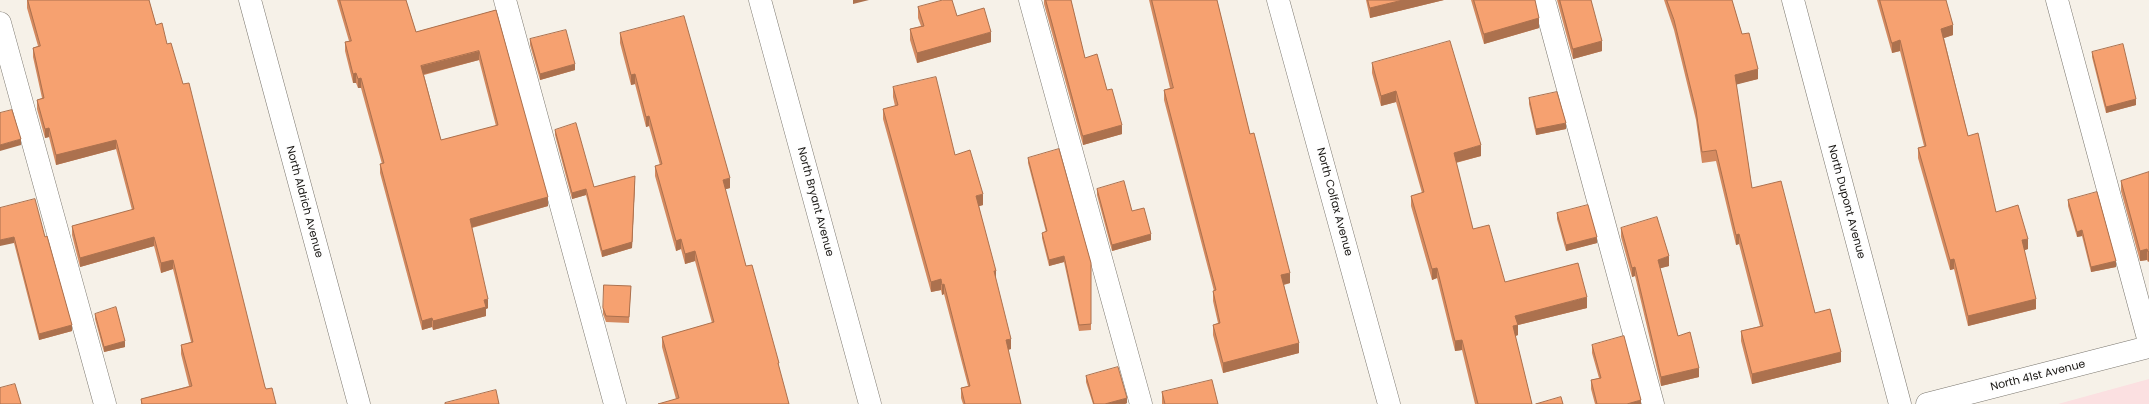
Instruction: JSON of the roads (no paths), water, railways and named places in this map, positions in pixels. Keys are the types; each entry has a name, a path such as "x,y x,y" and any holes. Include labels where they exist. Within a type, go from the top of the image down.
{"street":[{"name":"North Aldrich Avenue","path":"250,0 359,404"},
{"path":"505,0 615,404"},
{"name":"North Bryant Avenue","path":"760,0 870,404"},
{"path":"1030,0 1141,404"},
{"name":"North Colfax Avenue","path":"1278,0 1389,404"},
{"path":"1544,0 1653,404"},
{"name":"North Dupont Avenue","path":"1793,0 1900,404"},
{"path":"2057,0 2149,342"},
{"path":"0,23 105,404"},
{"name":"North 41st Avenue","path":"1927,404 2001,395 2149,347"}]}
